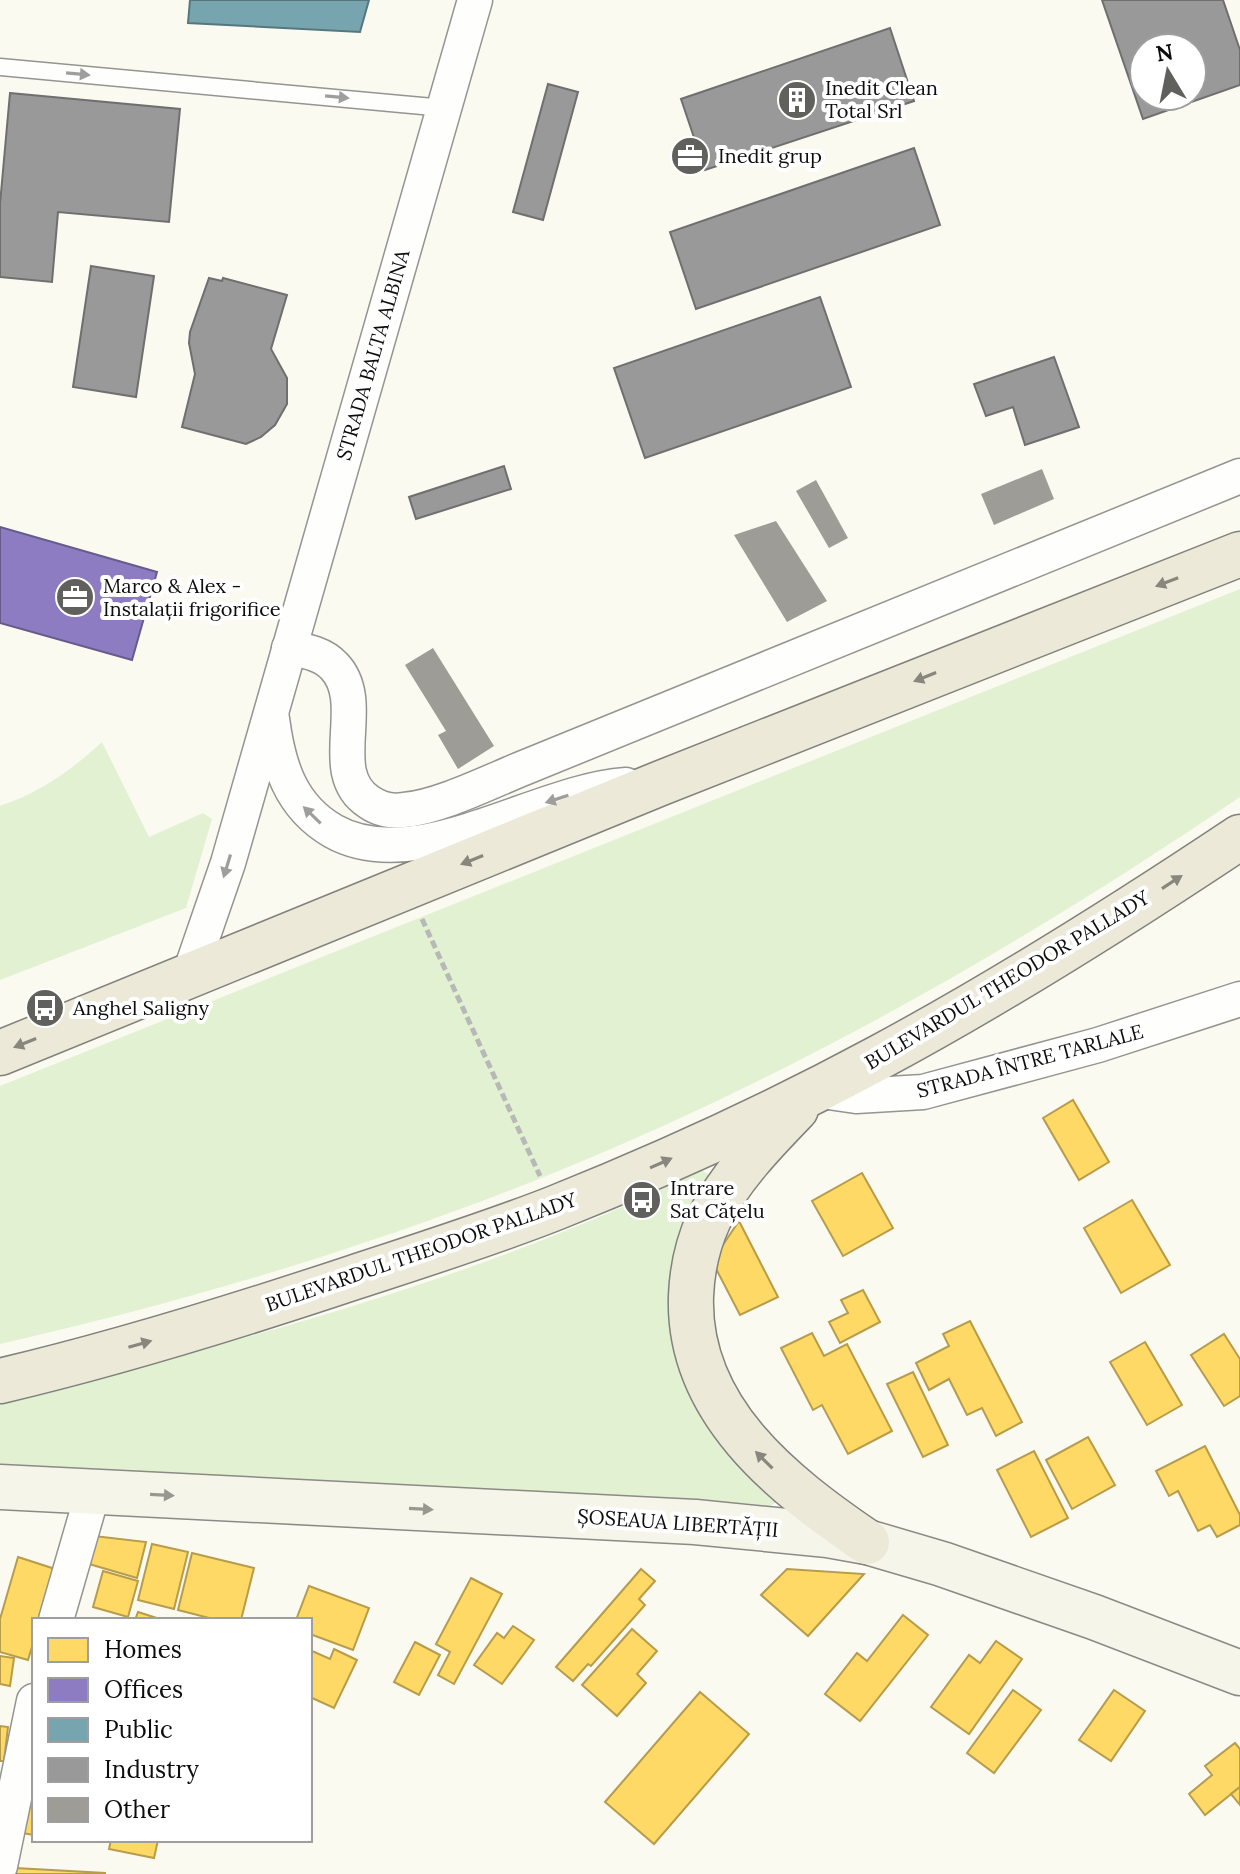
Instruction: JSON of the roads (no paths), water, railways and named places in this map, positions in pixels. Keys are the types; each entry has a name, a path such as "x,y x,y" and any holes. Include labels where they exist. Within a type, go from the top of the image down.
{"main road":[{"path":"0,1053 661,783 1240,554"},
{"name":"BULEVARDUL THEODOR PALLADY","path":"0,1381 65,1366 238,1315 461,1242 554,1208 719,1137 815,1090 988,996 1240,837"},
{"path":"815,1090 748,1162 710,1219 699,1245 692,1277 694,1336 711,1390 741,1435 791,1487 867,1542"},
{"name":"ȘOSEAUA LIBERTĂȚII","path":"0,1487 695,1522 790,1530 867,1542 1020,1590 1240,1673"}],"street":[{"name":"STRADA BALTA ALBINA","path":"189,976 228,863 475,0"},
{"path":"289,648 316,654 327,660 343,679 349,704 348,763 354,788 375,806 388,810 419,808 1240,476"},
{"name":"STRADA BALTA ALBINA","path":"271,710 276,749 292,793 320,824 345,838 369,845 393,846 450,835 591,789 661,783"},
{"name":"STRADA ÎNTRE TARLALE","path":"815,1090 856,1096 923,1092 1098,1045 1240,999"},
{"path":"57,1618 93,1492"},
{"path":"0,1866 32,1711"}],"lane":[{"path":"0,67 444,108"}],"place":[{"name":"Inedit Clean Total Srl","path":"797,100"},
{"name":"Inedit grup","path":"690,156"},
{"name":"Marco & Alex - Instalații frigorifice","path":"75,597"},
{"name":"Anghel Saligny","path":"45,1008"},
{"name":"Intrare Sat Cățelu","path":"642,1200"}]}
